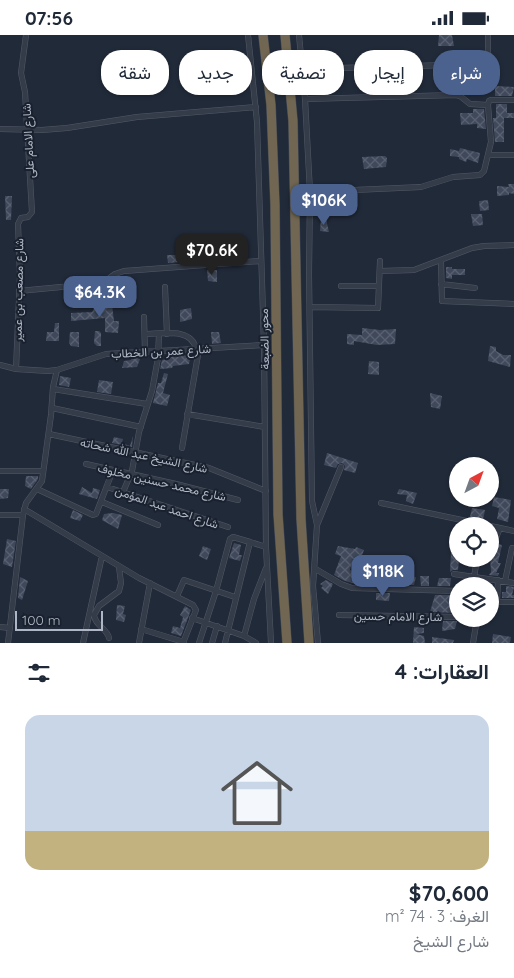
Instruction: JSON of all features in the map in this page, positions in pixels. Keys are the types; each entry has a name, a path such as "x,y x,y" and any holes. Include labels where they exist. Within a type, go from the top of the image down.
{"highway":[{"name":"محور الضبعة","path":"263,35 271,105 278,514 287,643"},
{"path":"285,35 293,121 301,519 309,643"}],"street":[{"name":"شارع الامام على","path":"26,35 21,73 25,92 32,209 28,217"},
{"path":"248,35 256,107 264,345 266,547 271,643"},
{"path":"299,35 300,50"},
{"path":"488,35 488,50"},
{"path":"344,68 433,65"},
{"path":"304,95 310,192 312,501 317,525 313,586 318,643"},
{"path":"305,99 456,95 470,104 488,105"},
{"path":"310,192 421,187 453,177 480,175 484,171 491,142 489,101 514,100"},
{"path":"0,129 67,128 137,117 256,107"},
{"path":"488,155 514,155"},
{"name":"شارع مصعب بن عمير","path":"16,369 19,291 18,221 21,218 28,217"},
{"path":"380,271 414,269 478,247 514,245"},
{"path":"19,291 103,283 115,274 124,271 261,261"},
{"path":"310,307 377,308 379,306 380,261"},
{"path":"440,261 442,301 514,304"},
{"path":"441,284 475,288"},
{"path":"341,286 379,286"},
{"path":"165,287 167,333"},
{"path":"144,317 145,352"},
{"path":"145,334 181,334 189,337 195,343 197,349 182,448"},
{"path":"123,492 131,474 141,427 152,391 159,334"},
{"name":"شارع عمر بن الخطاب","path":"0,365 16,369 57,370 106,354 264,345"},
{"path":"8,643 23,512 42,481 57,370"},
{"path":"53,389 147,404"},
{"path":"52,408 141,427"},
{"path":"187,414 265,427"},
{"name":"شارع الشيخ عبد الله شحاته","path":"48,434 209,468 266,491"},
{"name":"شارع محمد حسنين مخلوف","path":"86,465 176,484 238,500"},
{"path":"317,525 341,467"},
{"path":"37,489 93,515 97,513 112,470"},
{"path":"0,471 43,471"},
{"name":"شارع احمد عبد المؤمن","path":"107,487 228,527"},
{"path":"102,501 158,525"},
{"path":"381,503 514,531"},
{"path":"0,515 23,512 119,567 178,596 194,606 196,611 184,642 141,629"},
{"path":"199,643 231,538 266,547"},
{"path":"225,643 250,542"},
{"path":"505,581 512,548 514,548"},
{"path":"83,643 102,556"},
{"path":"244,636 254,599 267,566"},
{"path":"109,638 107,632 96,624 94,615 100,606 119,591 121,583 119,567"},
{"path":"454,574 474,577 476,567"},
{"path":"314,568 341,584 352,587 449,591"},
{"path":"178,596 184,580 235,597"},
{"path":"499,580 514,583"},
{"path":"139,643 150,583"},
{"path":"499,602 514,602"},
{"name":"شارع الامام حسين","path":"339,615 449,617"},
{"path":"192,619 244,636 256,643"},
{"path":"0,627 10,628"},
{"path":"212,643 216,627"},
{"path":"473,643 476,627"}],"building":[{"path":"439,35 452,35 454,46 438,46"},
{"path":"500,86 514,87 512,96 495,96 500,95"},
{"path":"496,104 507,104 507,113 514,113 514,118 504,118 504,142 495,142 493,118 496,118"},
{"path":"473,109 484,109 486,129 477,128 477,124 461,125 460,113 473,113"},
{"path":"460,148 480,153 478,163 467,159 466,162 459,159 459,157 450,156 450,149 459,151"},
{"path":"385,156 387,158 386,167 364,169 362,157"},
{"path":"508,184 514,184 514,194 509,193 509,195 497,196 497,186 509,187"},
{"path":"5,196 12,196 11,220 6,220"},
{"path":"488,200 489,210 480,211 479,201"},
{"path":"471,214 482,214 483,225 473,226"},
{"path":"321,218 326,219 329,232 320,231"},
{"path":"167,255 180,255 182,262 168,263"},
{"path":"446,267 465,269 465,275 452,275 452,279 446,278"},
{"path":"207,270 217,270 217,282 208,281"},
{"path":"112,305 114,321 119,321 118,333 105,332 105,318 71,321 71,313 92,312 95,307"},
{"path":"191,308 192,319 180,322 180,310"},
{"path":"55,323 59,323 59,341 46,341 47,332 54,332"},
{"path":"362,328 396,329 395,344 377,345 354,341 354,345 347,344 347,334 362,335"},
{"path":"95,331 101,333 101,346 97,346 94,343"},
{"path":"70,332 79,332 79,347 71,346 69,343"},
{"path":"211,332 219,332 221,343 212,344"},
{"path":"490,346 496,347 496,351 503,355 511,355 510,367 488,361"},
{"path":"178,354 177,356 191,355 189,364 160,369 162,360 170,359 170,355"},
{"path":"132,357 140,359 137,367 122,368 124,361 131,360"},
{"path":"369,361 379,362 379,375 368,374"},
{"path":"164,373 168,374 163,393 170,395 167,406 153,403 158,383 161,383"},
{"path":"60,376 71,378 69,387 59,385"},
{"path":"99,380 113,382 111,394 97,392"},
{"path":"430,393 442,396 440,409 431,407"},
{"path":"133,436 132,447 112,443 114,437 123,439 122,443 130,446"},
{"path":"327,453 358,463 355,473 344,470 345,466 342,463 338,464 336,468 324,465"},
{"path":"26,476 38,476 31,489 25,486"},
{"path":"82,487 92,493 93,488 100,490 97,499 79,494"},
{"path":"0,489 9,489 8,498 0,499"},
{"path":"399,489 417,493 413,504 406,501 407,495 397,494"},
{"path":"499,498 511,500 508,522 499,520 497,517 499,508 496,507 499,507"},
{"path":"472,508 485,510 484,517 470,517"},
{"path":"73,510 83,515 80,521 70,518"},
{"path":"104,514 122,515 118,529 102,520"},
{"path":"7,539 16,541 12,567 3,564"},
{"path":"234,543 241,545 239,555 242,555 240,561 229,558"},
{"path":"499,544 502,545 499,558"},
{"path":"203,546 211,549 207,560 199,556"},
{"path":"338,546 355,549 356,547 364,550 360,561 353,559 350,570 358,573 355,584 334,575 341,556 335,554"},
{"path":"450,567 458,567 458,570 450,572"},
{"path":"491,567 499,567 496,573 499,573 498,576 489,575"},
{"path":"420,576 429,576 429,586 421,586"},
{"path":"20,577 28,581 22,600 18,598"},
{"path":"399,577 416,577 414,585 398,585"},
{"path":"439,578 449,578 449,586 437,586"},
{"path":"326,580 333,584 328,594 321,588 323,586 320,584"},
{"path":"506,586 514,587 512,595 514,595 514,598 502,598 502,592 506,592"},
{"path":"376,593 390,593 389,601 376,600"},
{"path":"435,595 449,595 449,613 430,612"},
{"path":"117,605 125,606 123,614 126,615 124,622 116,620"},
{"path":"185,606 191,610 181,636 171,633 173,626 180,628 183,617 180,615"},
{"path":"443,621 449,621 449,627 456,627 455,629 442,631"},
{"path":"414,627 424,628 424,633 416,634 424,636 425,643 413,643"},
{"path":"493,634 511,637 510,643 492,643"},
{"path":"432,637 454,640 453,643 432,643"}]}
